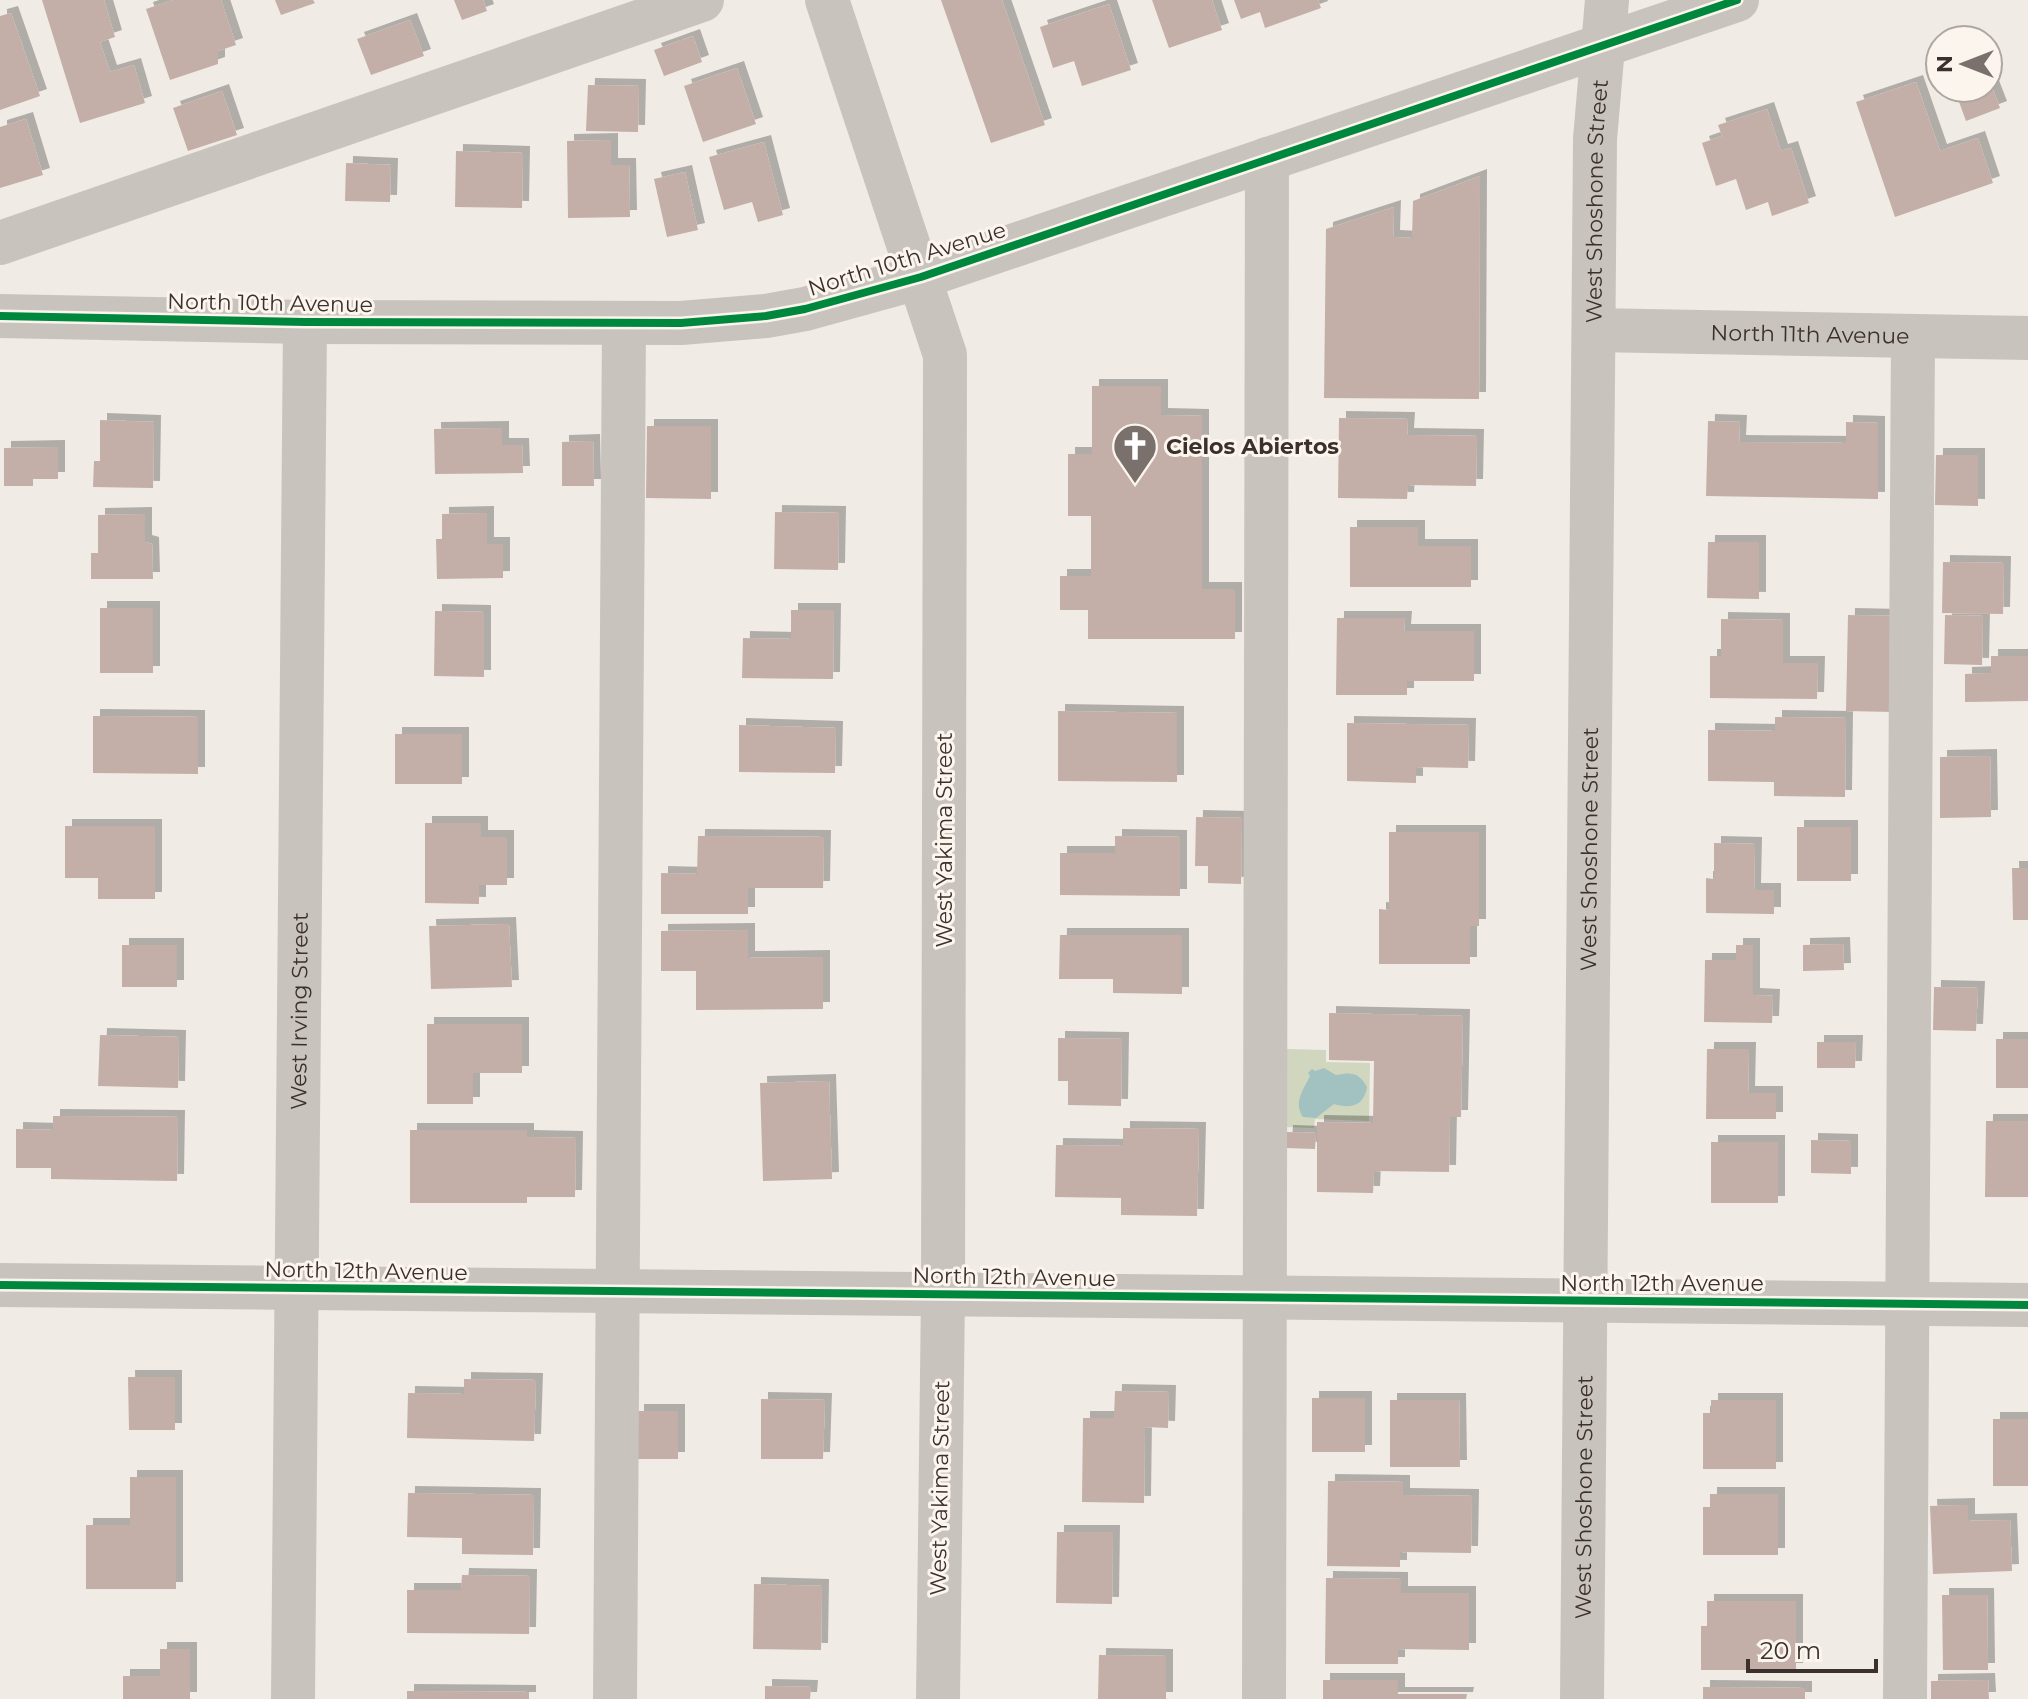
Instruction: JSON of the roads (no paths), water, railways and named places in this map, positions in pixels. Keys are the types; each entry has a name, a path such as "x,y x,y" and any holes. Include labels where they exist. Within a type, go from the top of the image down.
{"street":[{"path":"0,243 702,0"},
{"name":"West Yakima Street","path":"827,0 945,355 943,1294 938,1699"},
{"name":"West Shoshone Street","path":"1582,1699 1595,139 1607,0"},
{"name":"North 10th Avenue","path":"0,316 305,322 681,323 766,316 856,297 921,277 1737,0"},
{"path":"1264,1699 1267,159"},
{"name":"West Irving Street","path":"293,1699 305,322"},
{"path":"615,1699 624,323"},
{"name":"North 11th Avenue","path":"1594,330 2028,338"},
{"path":"1905,1699 1913,336"},
{"name":"North 12th Avenue","path":"0,1285 2028,1305"}],"water":[{"path":"1324,1068 1336,1075 1358,1076 1367,1087 1363,1098 1356,1104 1334,1104 1316,1118 1303,1117 1299,1101 1310,1076 1308,1073 1312,1069"}],"place":[{"name":"Cielos Abiertos","path":"1135,485"}]}
